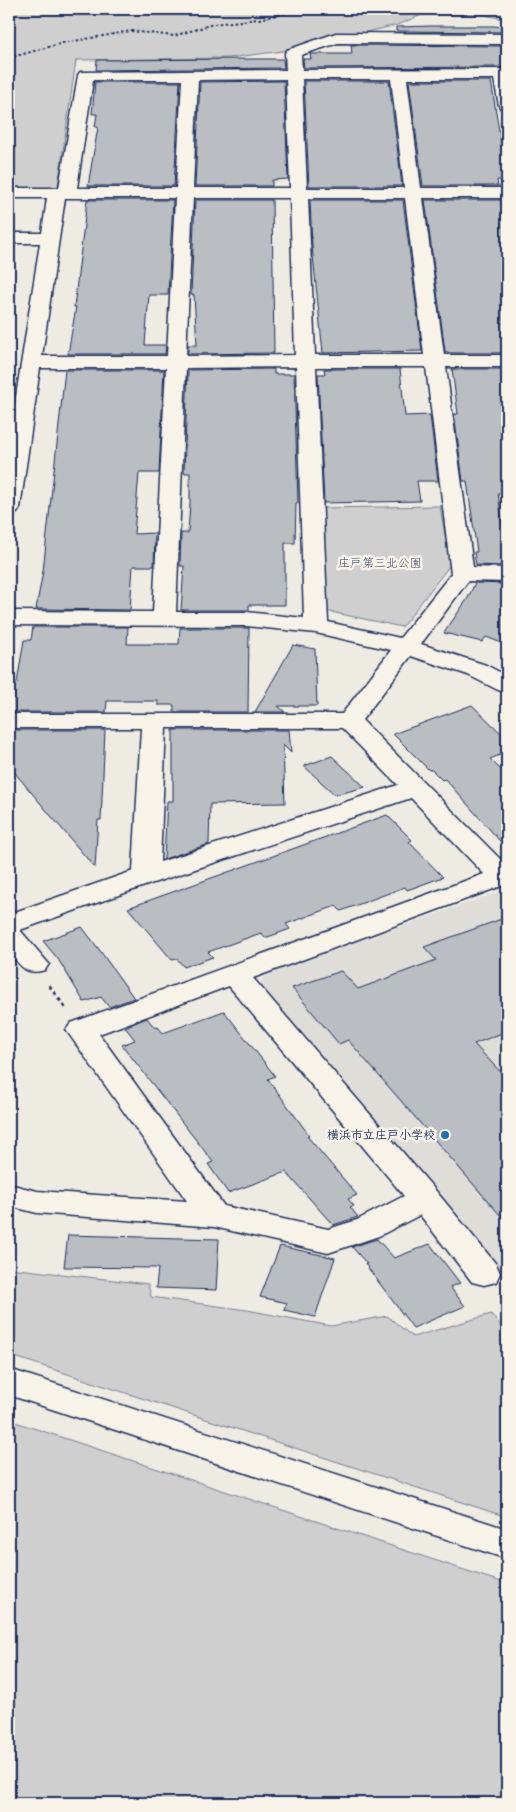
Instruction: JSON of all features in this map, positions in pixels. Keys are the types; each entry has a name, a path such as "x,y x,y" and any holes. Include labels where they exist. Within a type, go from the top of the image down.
{"street":[{"path":"316,626 293,53 336,38 507,39"},
{"path":"164,618 190,74"},
{"path":"349,721 408,647 462,574 398,74"},
{"path":"9,508 16,416 30,362 50,238 62,193 86,75 504,74 507,106"},
{"path":"9,193 507,193"},
{"path":"9,238 50,238"},
{"path":"30,362 507,362"},
{"path":"462,574 507,574"},
{"path":"9,618 246,619 316,626 408,647 478,670 507,685"},
{"path":"9,721 349,721 505,875 81,1030 214,1215"},
{"path":"146,876 154,721"},
{"path":"9,924 146,876 416,788"},
{"path":"9,935 35,964"},
{"path":"234,974 425,1199 484,1273"},
{"path":"9,1195 36,1202 214,1215 328,1240 368,1228 425,1199"},
{"path":"9,1382 507,1544"}],"path":[{"path":"9,58 63,43 131,31 174,36 213,24 259,18 298,9"},
{"path":"295,10 304,9"},
{"path":"35,964 81,1030"}],"shaded area":[{"name":"横浜市立庄戸小学校","path":"507,889 507,1284 259,987 264,975"}],"green space":[{"path":"9,9 507,9 507,20 481,14 422,15 397,25 290,50 229,58 76,60 58,186 48,189 9,189"},
{"name":"庄戸第三北公園","path":"440,506 450,565 402,627 326,611 321,508"},
{"path":"9,1268 148,1284 151,1297 247,1310 331,1326 387,1316 413,1337 491,1314 507,1332 507,1517 9,1355"},
{"path":"9,1420 507,1584 507,1803 9,1803"}],"building":[{"path":"494,26 507,28 507,32 396,31 396,27"},
{"path":"351,45 507,46 507,67 304,68 303,59 311,59 310,54 352,54"},
{"path":"283,59 284,68 96,70 97,60"},
{"path":"284,81 288,179 272,180 272,186 195,186 200,82"},
{"path":"304,81 389,81 402,186 309,186"},
{"path":"409,81 491,81 507,180 497,180 498,186 423,186"},
{"path":"95,82 180,82 174,186 88,186 98,127 95,127 97,114 92,114"},
{"path":"87,200 173,200 168,295 149,295 145,345 166,345 165,354 68,354 76,307 74,307"},
{"path":"195,200 272,200 274,353 188,354 188,345 197,345 194,295 191,295"},
{"path":"310,200 403,200 422,351 323,353 312,246"},
{"path":"425,200 501,200 507,230 507,353 450,353 445,351"},
{"path":"274,369 274,374 294,374 298,503 296,503 295,543 285,543 285,605 249,605 249,610 181,610 184,566 180,566 181,533 188,533 190,503 190,473 184,473 188,370"},
{"path":"324,369 400,369 405,416 430,415 438,481 417,481 420,501 324,503 318,374 325,374"},
{"path":"452,369 507,369 507,492 498,493 505,541 507,541 507,566 476,565 474,552 477,552 467,481 463,481 454,414 458,414"},
{"path":"65,370 164,370 159,473 139,473 134,534 155,533 154,566 133,566 130,610 36,609 43,571"},
{"path":"475,583 507,584 507,645 486,637 482,642 444,633 468,598"},
{"path":"33,627 128,627 127,644 179,644 180,628 249,628 248,712 174,712 174,705 158,705 158,701 107,701 106,712 11,712 14,683 17,683 24,640 31,640"},
{"path":"293,645 315,649 317,706 278,706 285,712 255,712"},
{"path":"472,705 507,739 507,752 490,759 507,776 507,849 445,779 442,780 432,770 429,770 393,734"},
{"path":"9,730 105,730 101,820 98,820 95,868 9,766"},
{"path":"173,730 289,730 291,753 283,745 285,803 210,804 209,844 164,859 167,801 173,801"},
{"path":"332,756 365,787 335,795 304,766"},
{"path":"387,815 412,840 409,842 443,877 407,890 405,887 341,911 336,906 286,924 290,929 265,938 261,933 208,952 213,957 184,967 177,959 172,960 128,908"},
{"path":"507,917 507,1031 474,1044 507,1079 507,1223 348,1040 339,1044 292,988 341,971 358,989 436,960 424,947"},
{"path":"82,927 134,998 109,1007 101,997 84,1002 58,959 43,941"},
{"path":"224,1011 275,1076 268,1079 309,1135 307,1136 357,1195 348,1199 354,1206 350,1207 358,1217 333,1225 286,1172 228,1193 208,1164 213,1162 122,1045 135,1040 125,1027 147,1018 155,1028 158,1027 163,1033"},
{"path":"68,1235 219,1239 216,1290 156,1288 158,1268 64,1267"},
{"path":"377,1239 394,1258 430,1244 460,1283 450,1287 465,1306 413,1328 365,1264 367,1264 352,1247"},
{"path":"280,1246 335,1258 315,1317 284,1310 287,1303 260,1297"}],"place":[{"name":"横浜市立庄戸小学校","path":"445,1135"}]}
